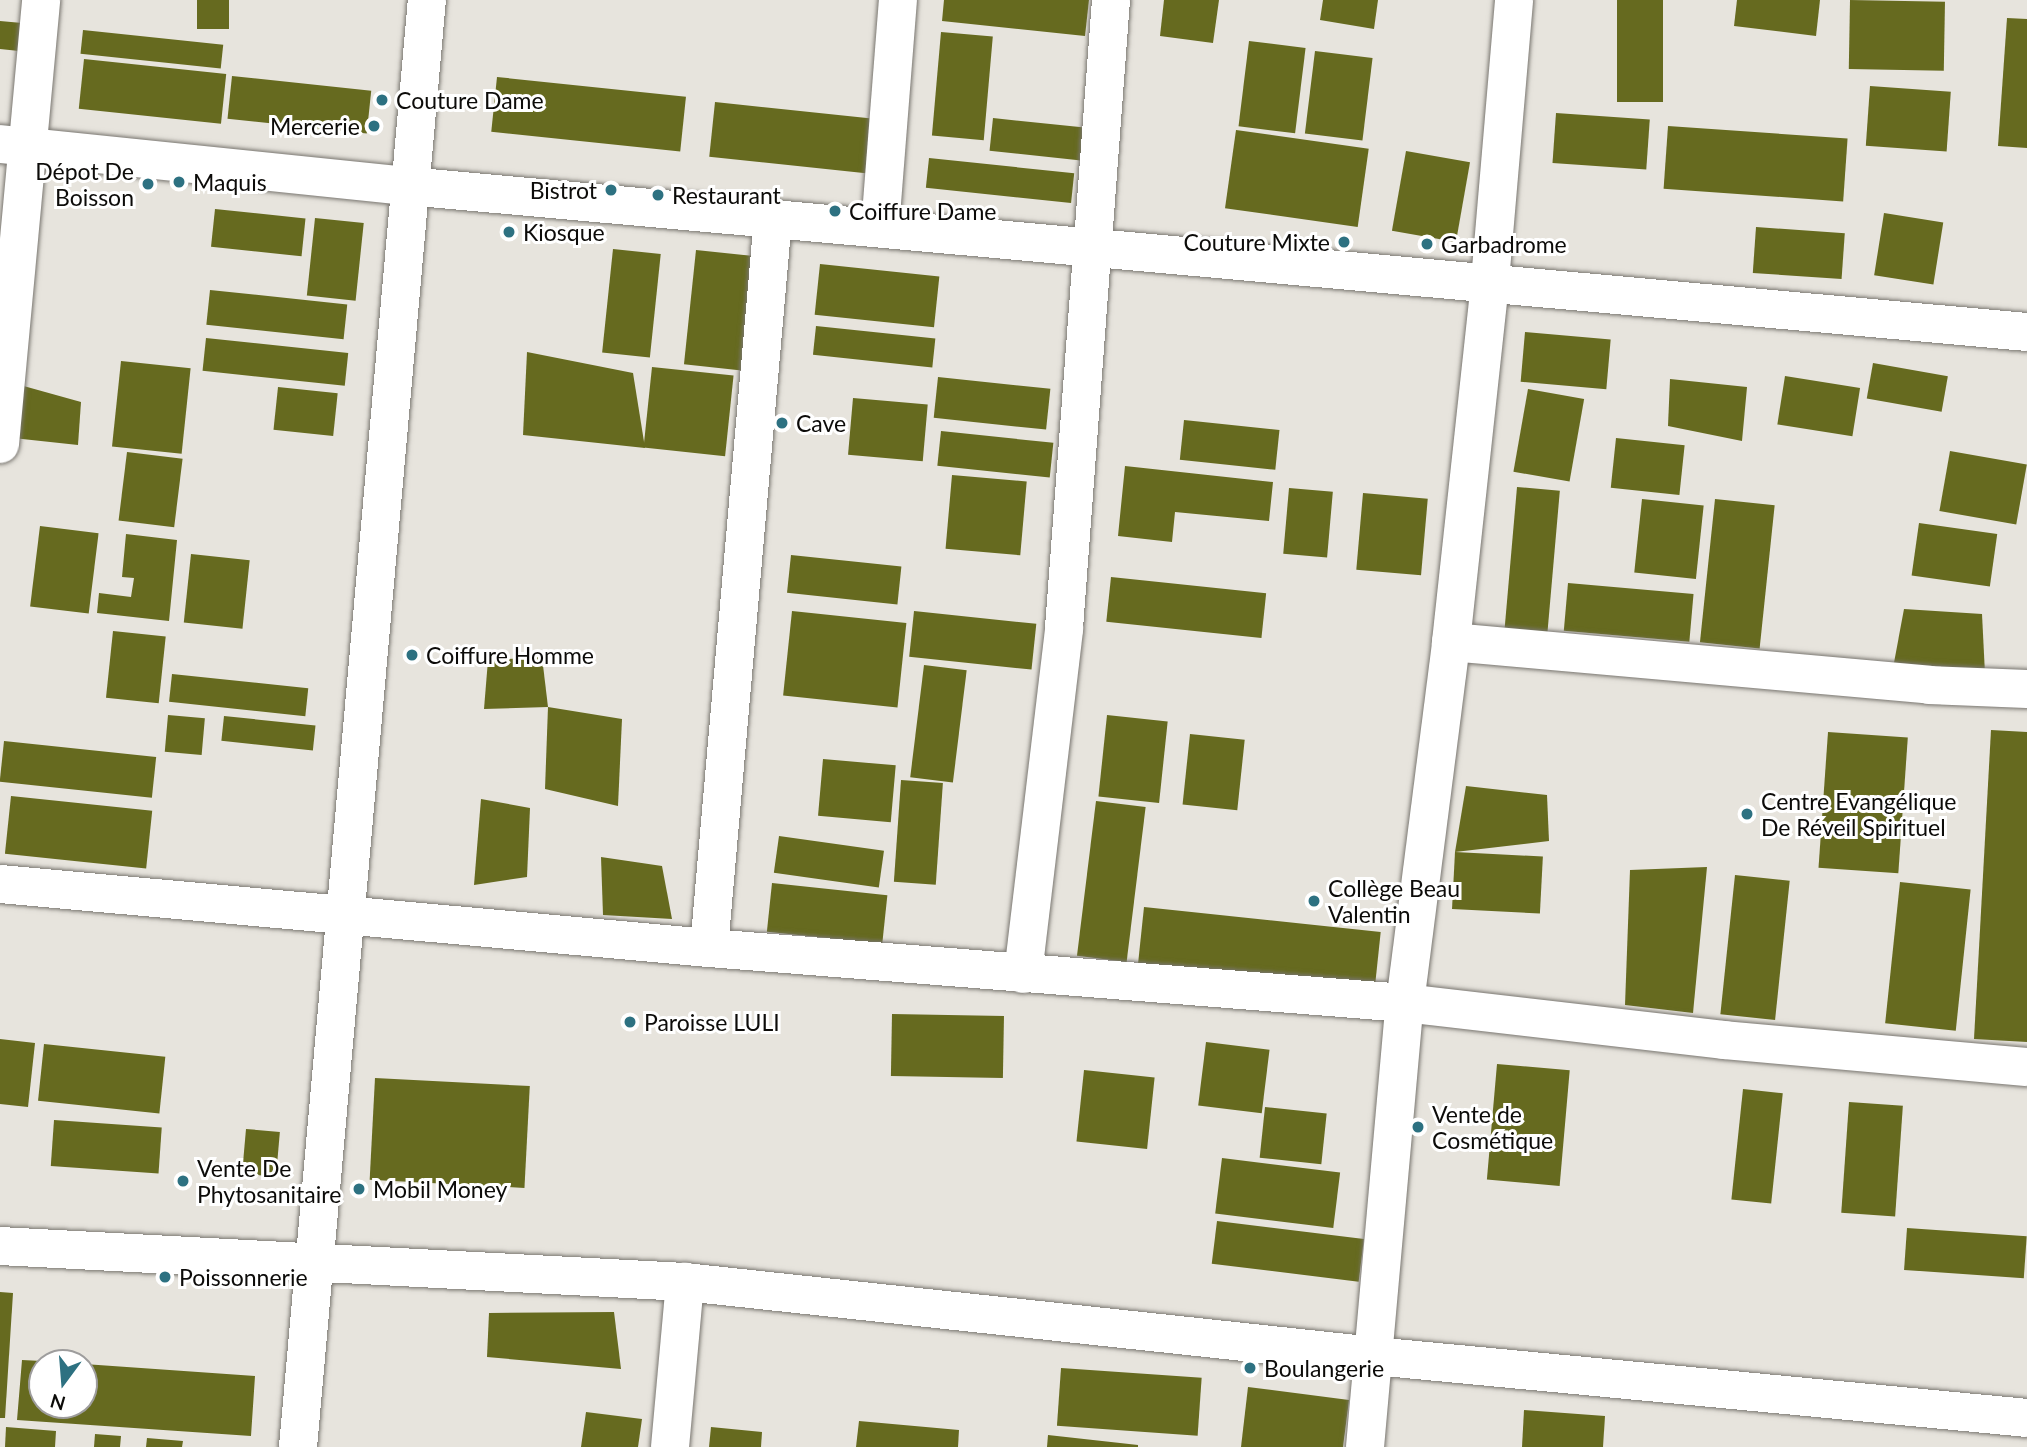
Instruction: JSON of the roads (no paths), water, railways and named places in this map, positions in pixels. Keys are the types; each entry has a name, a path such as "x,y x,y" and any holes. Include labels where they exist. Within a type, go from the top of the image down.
{"street":[{"path":"0,444 14,145 41,0"},
{"path":"298,1447 348,913 407,186 427,0"},
{"path":"880,228 898,0"},
{"path":"1023,974 1064,628 1096,247 1111,0"},
{"path":"1365,1447 1405,1003 1451,642 1518,6"},
{"path":"14,145 407,186 1490,281 2027,332"},
{"path":"709,948 773,218"},
{"path":"1451,642 1929,685 2027,689"},
{"path":"0,884 348,913 709,948 1405,1003 1724,1040 2027,1067"},
{"path":"0,1246 685,1282 1374,1356 2027,1418"},
{"path":"670,1447 685,1282"}],"place":[{"name":"Couture Dame","path":"382,100"},
{"name":"Mercerie","path":"374,126"},
{"name":"Maquis","path":"179,182"},
{"name":"Dépot De Boisson","path":"148,184"},
{"name":"Bistrot","path":"611,190"},
{"name":"Restaurant","path":"658,195"},
{"name":"Coiffure Dame","path":"835,211"},
{"name":"Kiosque","path":"509,232"},
{"name":"Couture Mixte","path":"1344,242"},
{"name":"Garbadrome","path":"1427,244"},
{"name":"Cave","path":"782,423"},
{"name":"Coiffure Homme","path":"412,655"},
{"name":"Centre Evangélique De Réveil Spirituel","path":"1747,814"},
{"name":"Collège Beau Valentin","path":"1314,901"},
{"name":"Paroisse LULI","path":"630,1022"},
{"name":"Vente de Cosmétique","path":"1418,1127"},
{"name":"Vente De Phytosanitaire","path":"183,1181"},
{"name":"Mobil Money","path":"359,1189"},
{"name":"Poissonnerie","path":"165,1277"},
{"name":"Boulangerie","path":"1250,1368"}]}
